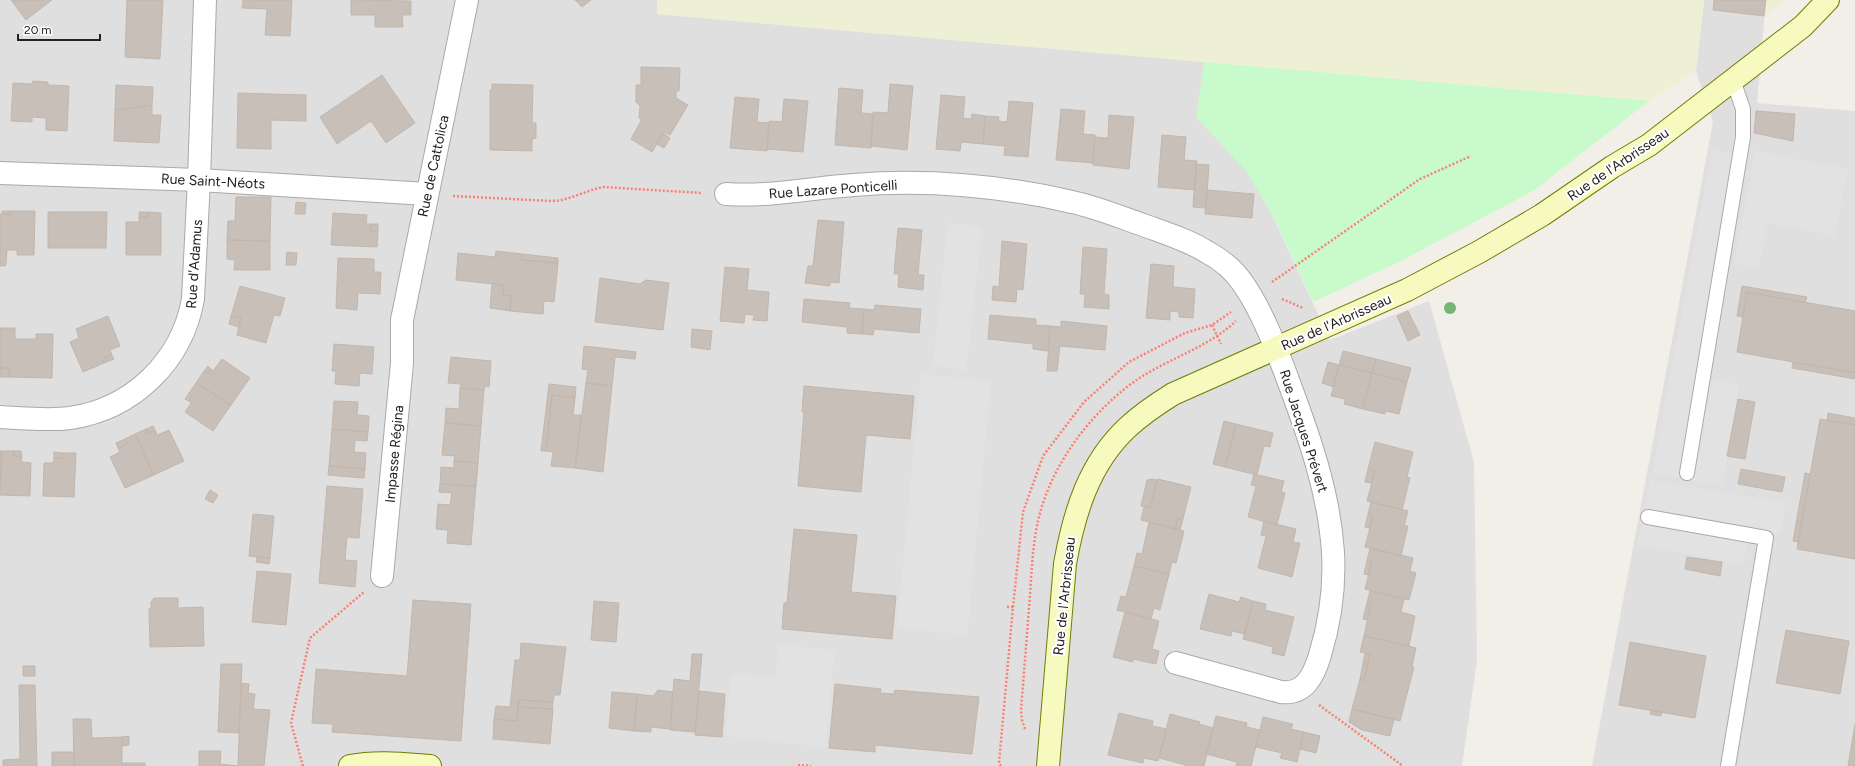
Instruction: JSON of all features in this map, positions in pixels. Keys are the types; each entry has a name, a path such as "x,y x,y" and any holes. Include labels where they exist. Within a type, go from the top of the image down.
{"street":[{"name":"Rue d'Adamus","path":"0,417 56,419 85,415 119,401 150,380 163,366 184,333 190,317 193,298 200,180 205,0"},
{"name":"Rue de Cattolica","path":"401,332 404,305 467,0"},
{"name":"Rue de l'Arbrisseau","path":"1048,766 1065,564 1070,534 1090,476 1113,444 1127,428 1173,394 1407,290 1542,215 1612,167 1650,145 1803,26 1828,0"},
{"name":"Rue Saint-Néots","path":"0,173 200,180 427,194"},
{"name":"Rue Lazare Ponticelli","path":"726,194 746,195 789,193 855,185 903,183 977,187 1042,195 1075,202 1174,236 1207,251 1221,261 1232,270 1244,284 1276,348"},
{"name":"Impasse Régina","path":"382,576 402,363 401,332"},
{"name":"Rue Jacques Prévert","path":"1276,348 1303,420 1320,472 1329,513 1333,550 1332,594 1325,637 1314,673 1299,690"},
{"path":"1176,663 1281,692 1288,693 1299,690"},
{"path":"350,766 364,763 395,763 430,766"}],"lane":[{"path":"1687,473 1743,137 1743,109 1733,80"},
{"path":"1648,517 1766,538 1728,766"}],"path":[{"path":"427,194 551,202 561,201 604,187 726,194"},
{"path":"303,766 291,723 310,638 382,576"},
{"path":"1006,607 1013,607"},
{"path":"1299,690 1403,766"},
{"path":"996,766 999,763"},
{"path":"798,765 811,766"}],"shaded area":[{"path":"0,0 657,0 657,14 1204,62 1252,172 1330,340 1429,301 1474,462 1477,660 1462,766 0,766"},
{"path":"1704,0 1766,0 1757,103 1855,111 1855,766 1592,766 1713,122 1696,71"},
{"path":"1712,150 1735,154 1695,377 1739,384 1723,485 1652,474"},
{"path":"1755,151 1848,169 1835,236 1768,223 1758,268 1734,264"},
{"path":"948,223 982,227 966,370 933,366"},
{"path":"921,374 991,381 967,635 897,628"},
{"path":"1650,480 1786,503 1780,533 1751,528 1742,564 1637,545"},
{"path":"779,645 834,650 826,747 726,736 731,674 775,677"}],"green space":[{"path":"657,0 1704,0 1696,71 1649,101 657,14"},
{"path":"1766,0 1785,0 1764,16"},
{"path":"1204,62 1649,101 1533,191 1399,262 1313,302 1274,218 1246,171 1196,117"}],"building":[{"path":"11,0 52,0 26,20"},
{"path":"127,0 163,0 160,59 125,57"},
{"path":"243,0 292,0 290,36 265,35 267,9 242,8"},
{"path":"351,0 411,1 411,15 402,15 403,27 375,27 375,15 351,15"},
{"path":"575,0 591,0 582,7"},
{"path":"1714,0 1766,0 1764,16 1713,10"},
{"path":"641,67 680,68 679,91 676,91 676,98 688,105 670,135 664,132 652,152 631,139 642,119 639,118 640,106 636,102 636,85 641,85"},
{"path":"382,75 415,123 386,143 371,121 337,144 320,117"},
{"path":"33,81 48,82 48,85 69,86 67,131 46,130 46,118 32,117 32,122 11,121 13,83 32,84"},
{"path":"492,84 533,85 532,123 536,123 536,138 532,139 532,151 490,150 490,90 492,90"},
{"path":"890,84 913,86 907,150 871,146 873,112 888,113"},
{"path":"116,85 153,87 152,105 115,110"},
{"path":"839,88 863,90 861,113 873,114 871,148 835,145"},
{"path":"238,93 306,95 306,121 271,120 271,149 237,148"},
{"path":"941,95 965,97 963,118 971,119 972,114 985,116 983,144 961,142 960,151 936,149"},
{"path":"735,97 759,99 757,122 769,123 767,151 730,148"},
{"path":"784,99 808,101 803,152 767,149 769,121 782,122"},
{"path":"1009,101 1033,103 1028,157 1004,155 1005,146 983,144 985,116 999,117 998,121 1007,122"},
{"path":"152,105 152,115 161,115 159,143 114,141 115,110"},
{"path":"1061,109 1085,111 1083,134 1095,135 1093,163 1056,160"},
{"path":"1756,111 1795,114 1793,141 1754,133"},
{"path":"1109,115 1134,117 1129,169 1093,165 1095,137 1108,138"},
{"path":"663,133 670,138 664,148 657,144"},
{"path":"1162,135 1186,137 1184,160 1197,161 1195,190 1158,187"},
{"path":"1196,164 1209,165 1206,208 1193,207"},
{"path":"1207,190 1254,194 1252,218 1205,214"},
{"path":"236,197 271,197 270,241 227,240 228,221 235,221"},
{"path":"296,202 306,203 305,214 295,214"},
{"path":"2,211 11,211 12,214 2,214"},
{"path":"11,211 35,211 34,255 17,255 17,250 7,250 6,264 5,266 0,266 0,214 12,214"},
{"path":"48,212 107,212 106,248 48,248"},
{"path":"139,212 148,212 148,217 139,217"},
{"path":"148,212 161,213 161,255 126,255 126,222 139,222 139,217 148,217"},
{"path":"333,213 367,215 366,224 371,224 370,231 378,231 377,247 331,245"},
{"path":"818,220 844,222 839,283 830,282 830,286 805,283 808,266 813,266"},
{"path":"371,224 378,224 378,231 370,231"},
{"path":"898,228 922,230 918,275 924,275 923,290 898,287 899,274 894,274"},
{"path":"227,240 270,241 270,270 234,270 235,260 227,259"},
{"path":"1002,241 1027,244 1023,290 1017,289 1016,302 992,300 993,286 999,287"},
{"path":"1083,247 1107,249 1104,294 1109,295 1109,309 1084,307 1085,294 1080,294"},
{"path":"496,251 522,254 522,260 558,263 554,302 544,301 543,314 510,311 511,296 503,295 504,285 456,280 458,253 495,257"},
{"path":"287,252 297,253 296,265 286,265"},
{"path":"522,254 558,258 558,263 522,260"},
{"path":"338,258 374,259 374,272 381,272 380,294 358,293 357,310 336,308"},
{"path":"1151,264 1174,266 1173,287 1195,289 1193,318 1179,317 1179,312 1170,311 1170,320 1146,318"},
{"path":"725,267 749,269 747,290 769,292 767,321 753,320 754,315 745,314 744,323 720,321"},
{"path":"600,278 640,284 646,280 669,283 663,330 595,322"},
{"path":"492,284 504,285 503,295 511,296 510,311 490,308"},
{"path":"240,286 285,298 280,316 274,315 266,343 237,335 241,318 231,316"},
{"path":"1742,286 1807,297 1805,303 1747,292 1743,317 1737,316"},
{"path":"1747,292 1855,311 1855,373 1737,352"},
{"path":"804,299 850,303 849,308 864,309 862,334 847,333 847,327 802,322"},
{"path":"875,305 921,309 919,333 874,329 873,335 862,334 864,309 874,310"},
{"path":"1408,311 1420,335 1408,341 1397,316"},
{"path":"990,315 1036,319 1036,325 1050,326 1048,351 1033,349 1033,344 988,339"},
{"path":"108,316 120,346 110,350 112,355 103,359 104,363 83,372 70,342 79,338 76,329"},
{"path":"231,316 241,318 239,327 229,324"},
{"path":"1061,321 1107,326 1105,350 1060,346 1057,371 1047,371 1050,326 1061,327"},
{"path":"0,328 15,328 15,339 36,339 36,334 53,334 52,378 9,377 9,368 0,368"},
{"path":"692,329 712,331 710,350 691,347"},
{"path":"334,344 374,347 372,374 360,373 359,386 335,384 336,371 332,371"},
{"path":"584,346 636,352 635,359 615,357 612,386 586,383 588,370 582,369"},
{"path":"1343,351 1376,359 1372,373 1339,365"},
{"path":"112,355 114,359 104,363 103,359"},
{"path":"451,357 491,361 489,387 485,386 484,390 460,388 461,384 448,383"},
{"path":"222,359 250,378 231,405 196,383 204,371 208,374 211,369 213,371"},
{"path":"1376,359 1411,368 1407,382 1372,373"},
{"path":"1328,362 1339,365 1334,387 1322,383"},
{"path":"1793,362 1855,373 1855,379 1792,368"},
{"path":"1339,365 1372,373 1363,409 1344,404 1345,399 1331,396"},
{"path":"208,366 211,369 208,374 204,371"},
{"path":"0,368 9,368 9,377 0,377"},
{"path":"1372,373 1407,382 1399,414 1386,411 1385,414 1363,409"},
{"path":"196,383 231,405 213,431 185,412 191,403 189,401 192,396 189,393"},
{"path":"586,383 612,386 603,472 575,468"},
{"path":"549,384 576,387 575,398 552,395 546,451 541,451"},
{"path":"804,386 914,396 910,439 866,435 861,492 798,486 804,412 802,412"},
{"path":"460,388 484,390 481,426 445,423 446,408 459,409"},
{"path":"189,393 192,396 189,401 185,399"},
{"path":"552,395 575,398 573,415 581,415 575,468 551,466 553,452 546,451"},
{"path":"1738,399 1755,402 1745,459 1727,456"},
{"path":"334,401 358,402 357,415 369,416 368,432 332,429"},
{"path":"1828,413 1855,418 1855,425 1827,420"},
{"path":"1820,419 1855,425 1855,559 1797,549"},
{"path":"1224,421 1236,424 1225,467 1213,464"},
{"path":"445,423 481,426 478,463 454,461 455,456 442,455"},
{"path":"1236,424 1273,433 1270,447 1264,446 1257,475 1225,467"},
{"path":"153,426 155,430 148,434 146,429"},
{"path":"146,429 148,434 155,430 157,435 169,430 184,461 154,475 135,434"},
{"path":"332,429 368,432 367,441 355,440 354,452 366,453 365,469 329,466"},
{"path":"135,434 154,475 125,488 110,457 120,452 118,448 127,444 125,439"},
{"path":"125,439 127,444 118,448 116,443"},
{"path":"1375,442 1413,452 1407,477 1410,478 1402,510 1367,501 1375,471 1368,469"},
{"path":"0,451 2,451 0,492"},
{"path":"2,451 14,451 13,456 22,457 21,462 31,463 30,496 0,495"},
{"path":"14,451 21,451 22,457 13,456"},
{"path":"54,452 62,453 62,458 54,458"},
{"path":"62,453 76,453 74,497 43,496 44,463 53,463 54,458 62,458"},
{"path":"454,461 478,463 476,486 440,484 441,467 454,468"},
{"path":"329,466 365,469 364,478 328,475"},
{"path":"1368,469 1375,471 1371,483 1365,482"},
{"path":"1741,469 1785,477 1782,492 1738,484"},
{"path":"1805,473 1810,474 1798,542 1793,541"},
{"path":"1254,474 1284,481 1281,492 1285,493 1277,525 1248,517 1256,486 1251,485"},
{"path":"1158,479 1191,487 1183,519 1178,518 1175,529 1141,520 1144,507 1150,508"},
{"path":"1147,480 1157,480 1150,508 1141,506"},
{"path":"440,484 476,486 471,545 447,543 448,530 436,529 438,504 450,505 452,493 439,492"},
{"path":"327,486 363,489 359,538 347,537 345,560 357,561 355,587 319,583"},
{"path":"210,490 218,495 213,503 205,499"},
{"path":"1371,502 1408,511 1404,526 1408,526 1401,556 1365,547 1373,516 1368,514"},
{"path":"253,514 274,516 270,558 249,556"},
{"path":"1368,514 1373,516 1370,528 1365,527"},
{"path":"1178,518 1183,519 1180,530 1175,529"},
{"path":"1264,521 1296,529 1293,542 1300,543 1292,577 1258,568 1266,536 1261,535"},
{"path":"1149,522 1184,531 1176,563 1172,562 1169,574 1134,566 1137,553 1142,554"},
{"path":"794,529 857,535 851,592 896,596 892,639 782,629 784,603 787,603"},
{"path":"1370,548 1413,558 1410,571 1416,573 1409,600 1365,589 1372,562 1367,561"},
{"path":"257,557 270,558 269,564 256,562"},
{"path":"1687,557 1722,562 1720,576 1685,569"},
{"path":"1367,561 1372,562 1368,575 1364,574"},
{"path":"1134,566 1169,574 1160,610 1154,608 1151,619 1117,610 1121,596 1126,597"},
{"path":"257,571 291,574 286,625 252,622"},
{"path":"1370,591 1404,599 1401,612 1415,616 1409,646 1364,636 1371,604 1367,603"},
{"path":"1209,594 1239,602 1241,597 1253,601 1245,634 1232,631 1231,636 1200,629"},
{"path":"154,598 178,598 178,608 203,607 204,646 150,647 149,609 151,608 151,602"},
{"path":"413,600 471,604 461,741 332,732 333,724 312,723 316,669 407,676"},
{"path":"594,601 619,603 616,642 591,640"},
{"path":"1253,601 1266,604 1265,610 1294,617 1284,656 1272,653 1273,647 1243,639"},
{"path":"1367,603 1371,604 1367,620 1363,619"},
{"path":"1125,612 1159,621 1152,649 1159,651 1156,664 1133,659 1133,662 1113,657"},
{"path":"1786,630 1849,641 1840,694 1776,683"},
{"path":"1364,636 1416,648 1412,667 1414,667 1400,721 1352,709 1360,679 1364,681 1370,654 1360,652"},
{"path":"1630,642 1706,656 1695,718 1619,705"},
{"path":"521,643 566,647 560,695 554,695 553,702 519,700 517,721 494,719 496,706 510,707 515,660 520,660"},
{"path":"1365,653 1370,654 1364,681 1360,679"},
{"path":"692,654 702,654 695,732 670,730 674,679 690,681"},
{"path":"221,664 242,664 239,733 218,732"},
{"path":"23,666 35,666 35,676 23,676"},
{"path":"241,683 249,684 248,693 255,694 253,709 270,710 264,766 238,766"},
{"path":"835,684 881,689 880,693 894,694 895,690 979,697 972,754 875,745 875,752 829,748"},
{"path":"19,685 35,685 37,766 3,766 3,760 20,759"},
{"path":"658,690 673,692 670,729 651,727 651,732 634,731 637,694 653,696"},
{"path":"699,691 725,694 722,737 695,735"},
{"path":"612,692 637,694 634,731 609,728"},
{"path":"519,700 553,702 552,709 518,707"},
{"path":"518,707 553,709 550,744 493,739 494,719 517,721"},
{"path":"1352,709 1394,719 1390,736 1362,730 1349,722"},
{"path":"1651,710 1662,712 1661,716 1650,714"},
{"path":"1119,713 1153,721 1152,726 1167,729 1158,761 1144,758 1143,763 1108,755"},
{"path":"1170,714 1200,722 1199,724 1213,728 1204,766 1189,766 1159,758"},
{"path":"1216,716 1247,723 1246,727 1260,730 1251,766 1236,766 1237,762 1206,754"},
{"path":"1263,717 1293,724 1291,729 1304,732 1297,762 1280,758 1282,753 1256,747"},
{"path":"73,719 91,719 92,738 122,737 122,766 74,766"},
{"path":"1855,724 1855,766 1848,766"},
{"path":"1304,732 1320,736 1316,753 1300,749"},
{"path":"129,736 129,745 122,746 122,737"},
{"path":"199,751 221,751 220,764 238,766 199,766"},
{"path":"52,752 74,752 74,766 52,766"},
{"path":"122,763 145,763 145,766 122,766"}]}
